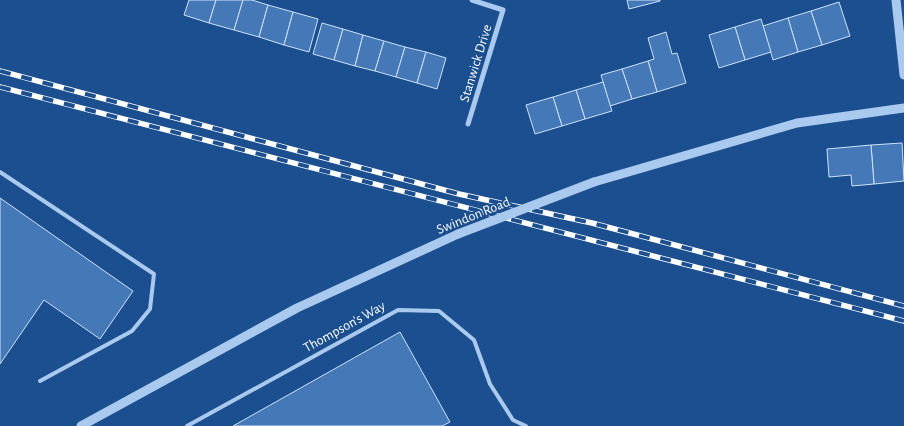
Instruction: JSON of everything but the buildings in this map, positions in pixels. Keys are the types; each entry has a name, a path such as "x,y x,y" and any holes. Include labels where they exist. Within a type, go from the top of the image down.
{"street":[{"name":"Stanwick Drive","path":"468,124 503,10 472,0"},
{"path":"896,0 904,75"},
{"name":"Swindon Road","path":"81,426 297,308 458,234 594,182 797,122 904,108"}],"lane":[{"path":"0,172 154,274 150,309 132,331 40,381"},
{"name":"Thompson's Way","path":"187,426 398,310 439,311 474,340 490,384 513,420 526,426"}],"railway":[{"path":"0,71 459,194 592,223 904,306"},
{"path":"0,87 904,321"}]}
